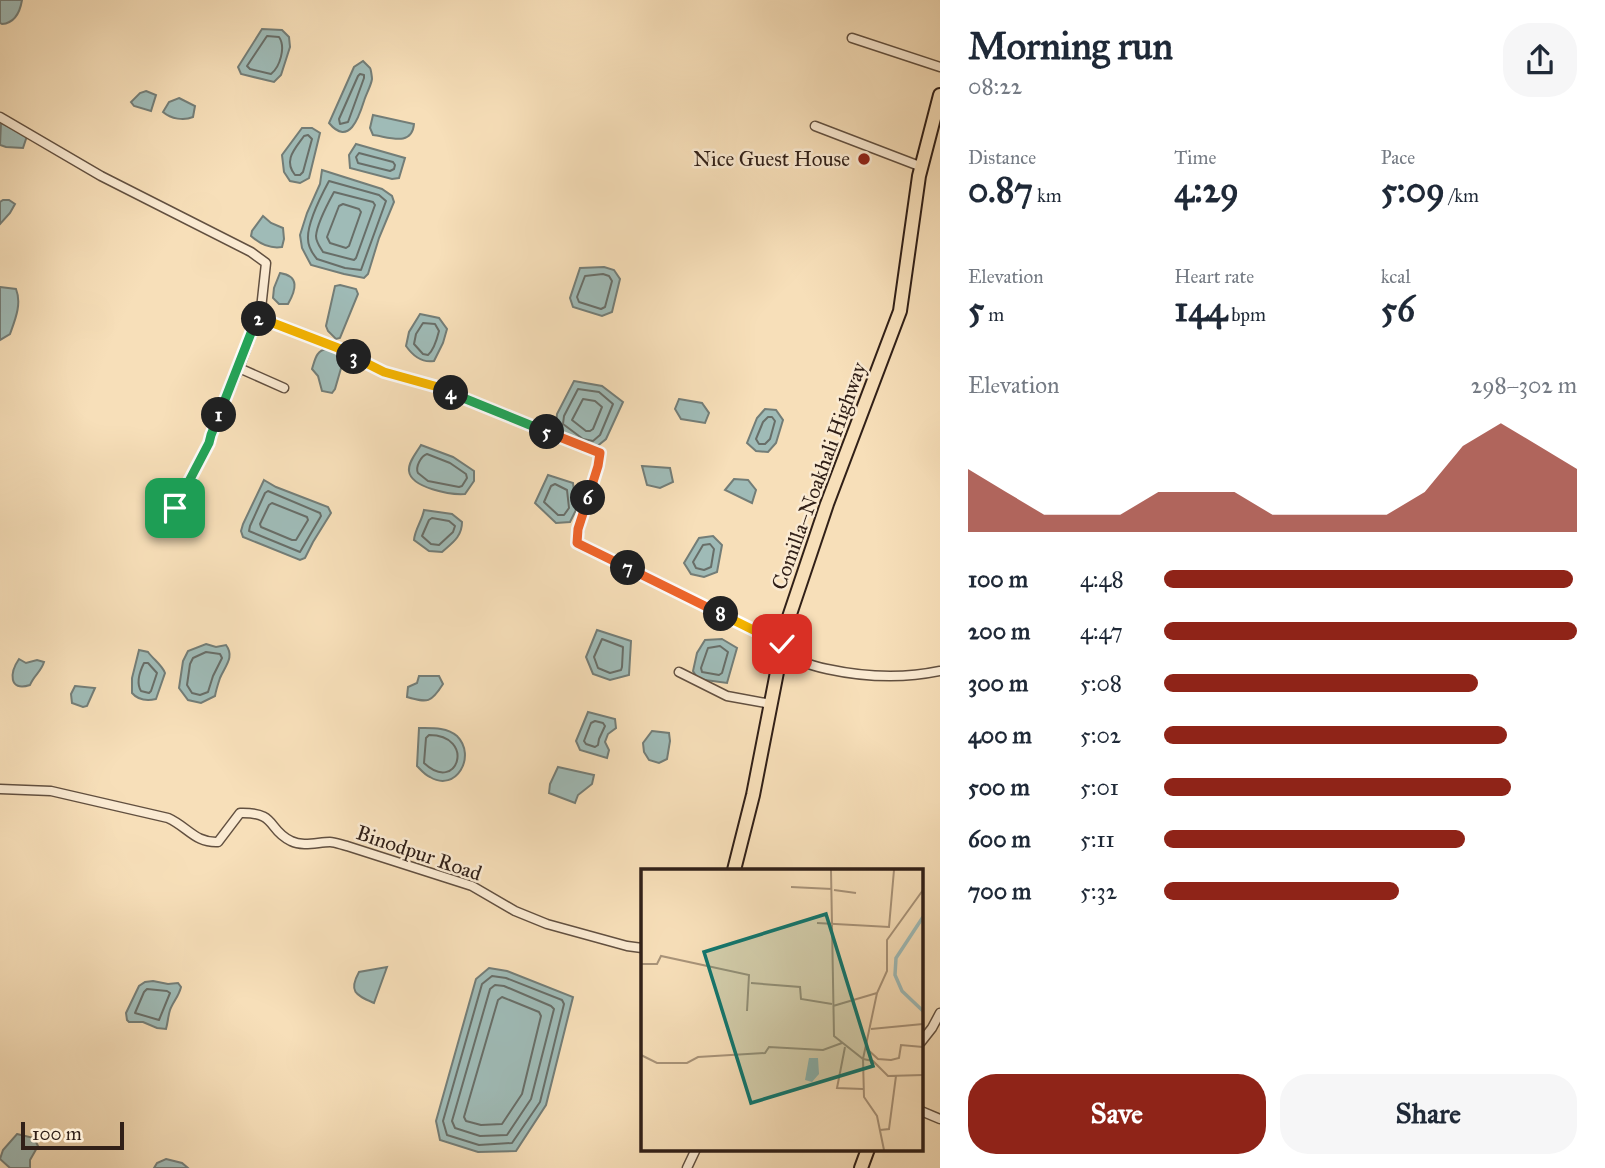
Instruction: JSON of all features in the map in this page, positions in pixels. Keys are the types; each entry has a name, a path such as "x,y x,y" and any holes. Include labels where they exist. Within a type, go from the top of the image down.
{"highway":[{"name":"Comilla–Noakhali Highway","path":"734,869 753,795 786,626 811,546 900,311 922,167 940,95"},
{"path":"861,1168 868,1150"}],"street":[{"path":"852,38 940,67"},
{"path":"0,117 101,176 251,252 266,263 260,318 251,333 209,443 175,508"},
{"path":"815,126 922,167"},
{"path":"260,318 338,348 384,372 438,387 600,453 578,529 577,543 781,649 824,669 872,677 940,671"},
{"path":"239,368 284,388"},
{"path":"680,672 727,696 771,704"},
{"name":"Binodpur Road","path":"0,789 51,791 168,818 199,839 211,842 218,842 240,813 252,813 266,817 292,842 330,842 347,846 472,886 515,911 547,924 641,948"},
{"path":"922,1040 935,1028 940,1013"},
{"path":"922,1111 940,1119"},
{"path":"687,1168 696,1150"}],"water":[{"path":"0,0 22,0 20,9 10,22 0,23"},
{"path":"262,29 282,30 289,37 290,47 281,75 274,82 241,74 238,67"},
{"path":"363,61 370,69 372,78 359,115 348,131 336,130 329,123 354,67"},
{"path":"146,91 156,95 151,111 134,106 131,102"},
{"path":"179,98 195,106 193,117 178,119 163,112 169,102"},
{"path":"373,115 414,124 412,131 409,136 399,139 373,135 370,128"},
{"path":"1,123 27,136 23,148 0,145"},
{"path":"302,128 312,128 320,133 309,178 300,183 290,181 284,172 282,155"},
{"path":"356,144 405,158 399,178 392,179 350,168 349,155"},
{"path":"322,170 382,189 392,196 394,202 368,274 364,278 311,265 302,248 300,235 320,184"},
{"path":"3,200 15,204 0,224 0,202"},
{"path":"263,216 283,228 282,247 265,245 251,236"},
{"path":"604,267 614,270 620,279 612,312 602,316 573,307 570,298 580,268"},
{"path":"280,273 291,277 295,284 288,304 279,304 273,298"},
{"path":"335,286 356,289 358,294 340,338 336,339 326,326"},
{"path":"0,287 16,289 18,300 10,334 0,340"},
{"path":"420,314 439,318 447,329 434,361 418,358 406,346 409,332"},
{"path":"327,349 341,354 344,358 332,393 322,391 318,376 312,369 318,353"},
{"path":"574,381 602,386 623,402 606,439 595,448 581,446 556,428 557,414"},
{"path":"679,399 702,403 709,413 705,423 681,419 675,409"},
{"path":"765,409 776,410 783,420 776,443 768,452 756,451 747,443 757,418"},
{"path":"421,445 453,457 474,471 474,481 465,494 433,489 411,477 410,464"},
{"path":"642,466 670,468 673,482 660,488 647,485"},
{"path":"548,475 573,483 576,510 570,522 556,523 535,503"},
{"path":"734,479 748,480 756,490 752,503 725,490"},
{"path":"264,480 328,507 331,513 305,558 300,560 243,537 243,524"},
{"path":"424,510 452,514 462,522 458,536 442,552 429,551 414,540"},
{"path":"713,536 722,545 717,572 704,577 691,574 684,563 699,538"},
{"path":"597,630 631,641 629,675 610,680 593,674 586,657"},
{"path":"722,639 737,648 727,683 698,679 693,671 697,653 705,640"},
{"path":"206,644 216,647 226,645 230,654 215,696 201,703 188,700 179,688 183,661 188,651"},
{"path":"139,650 148,652 165,673 156,699 143,699 132,693 132,678"},
{"path":"19,659 26,663 37,660 44,662 30,685 18,686 14,683 14,670"},
{"path":"419,676 439,676 443,684 428,700 407,697 408,687 417,683"},
{"path":"75,686 95,688 87,706 72,703 71,694"},
{"path":"588,712 615,719 616,728 608,734 605,742 609,750 607,758 580,750 576,741"},
{"path":"419,728 434,728 453,733 463,744 464,762 455,776 439,781 426,775 417,766"},
{"path":"652,731 669,733 667,759 659,763 649,760 644,752 643,743"},
{"path":"558,767 594,775 592,784 578,795 575,803 549,793"},
{"path":"387,967 374,1003 356,992 354,984 359,972"},
{"path":"489,968 507,971 573,997 546,1105 516,1151 478,1152 440,1140 436,1121 476,979"},
{"path":"153,981 178,983 181,987 170,1010 166,1029 127,1020 126,1013 139,986"},
{"path":"17,1134 34,1138 38,1146 30,1160 30,1168 10,1168 0,1159 3,1150"},
{"path":"166,1159 182,1163 188,1168 154,1168 157,1163"}],"place":[{"name":"Nice Guest House","path":"864,159"}],"route":[{"path":"175,508 209,443 251,333 260,318 338,348 384,372 438,387 600,453 578,529 577,543 782,644"}]}
